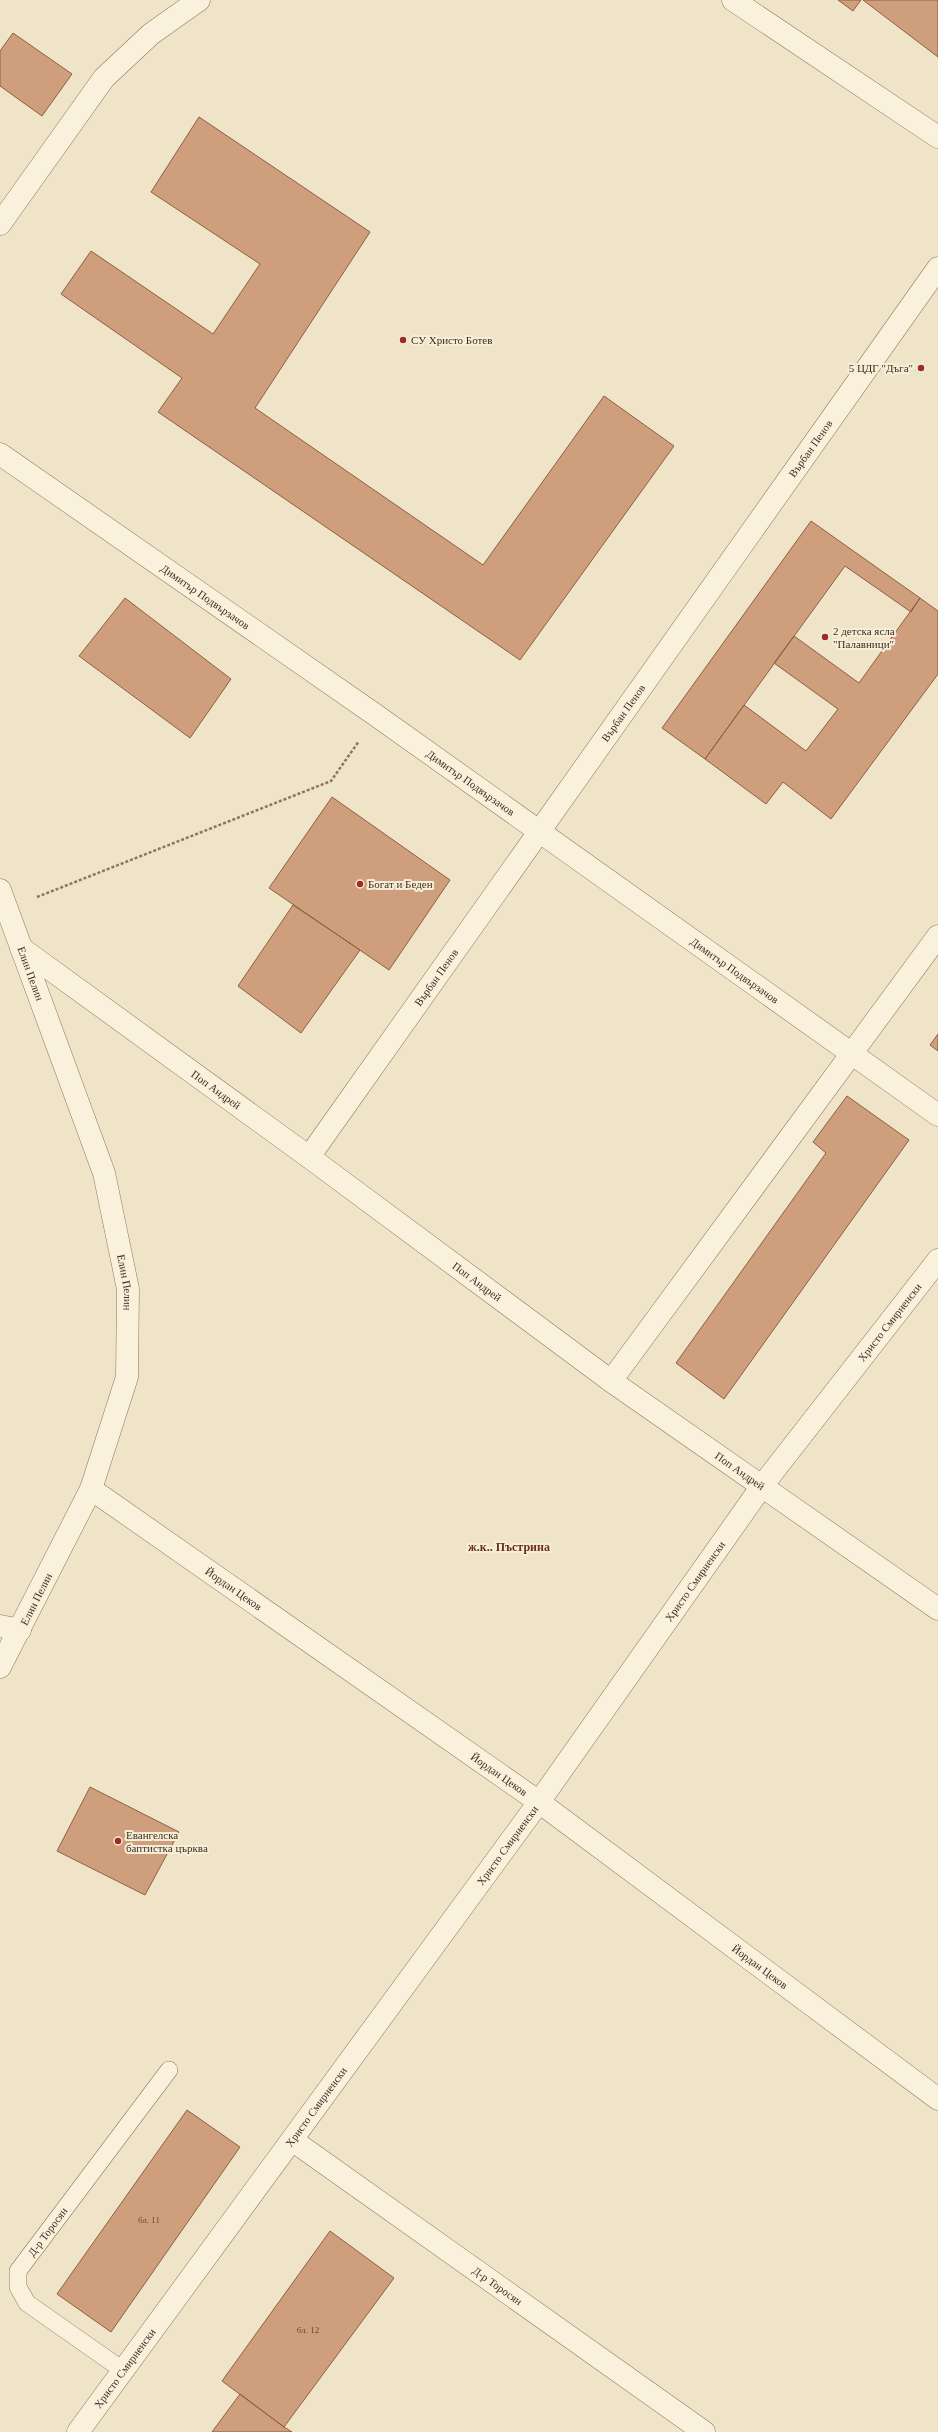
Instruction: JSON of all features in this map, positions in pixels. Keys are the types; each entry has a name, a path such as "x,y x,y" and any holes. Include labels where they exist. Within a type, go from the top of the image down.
{"street":[{"path":"0,224 104,78 151,34 199,0"},
{"path":"733,0 938,137"},
{"name":"Върбан Пенов","path":"309,1157 938,268"},
{"name":"Димитър Подвързачов","path":"0,454 377,716 938,1115"},
{"name":"Елин Пелин","path":"0,1667 10,1628 91,1489 127,1377 128,1289 104,1173 4,900"},
{"path":"611,1381 938,936"},
{"name":"Поп Андрей","path":"21,948 309,1157 611,1381 938,1609"},
{"name":"Христо Смирненски","path":"78,2432 538,1802 762,1486 938,1260"},
{"name":"Йордан Цеков","path":"91,1489 538,1802 938,2099"},
{"name":"Д-р Торосян","path":"292,2140 704,2432"}],"lane":[{"name":"Д-р Торосян","path":"124,2371 27,2303 18,2287 18,2271 169,2070"}],"path":[{"path":"4,900 331,781 377,716"}],"building":[{"path":"838,0 861,0 853,11"},
{"path":"863,0 938,0 938,57"},
{"path":"13,33 72,74 42,116 0,86 0,51"},
{"path":"199,117 370,232 255,408 483,565 604,396 674,446 520,660 158,412 182,378 61,294 91,251 213,334 260,264 151,192"},
{"path":"811,521 920,598 911,612 845,566 705,759 662,728"},
{"path":"125,598 231,679 190,738 79,656"},
{"path":"920,598 938,611 938,674 831,819 783,782 766,804 705,759 744,705 806,751 838,709 774,663 794,636 859,683"},
{"name":"Богат и Беден","path":"332,797 450,880 389,970 269,888"},
{"path":"293,905 360,950 301,1033 238,986"},
{"path":"938,1034 938,1051 930,1045"},
{"path":"847,1096 909,1140 724,1399 676,1363 826,1153 813,1142"},
{"name":"Евангелска баптистка църква","path":"90,1787 179,1832 145,1895 57,1851"},
{"path":"187,2110 240,2147 111,2332 57,2294"},
{"path":"330,2231 394,2278 284,2427 222,2381"},
{"path":"240,2394 284,2427 292,2432 212,2432"}],"place":[{"name":"СУ Христо Ботев","path":"403,340"},
{"name":"5 ЦДГ \"Дъга\"","path":"921,368"},
{"name":"2 детска ясла \"Палавници\"","path":"825,637"},
{"name":"Богат и Беден","path":"360,884"},
{"name":"Евангелска баптистка църква","path":"118,1841"}],"district":[{"name":"ж.к.. Пъстрина","path":"509,1547"}]}
